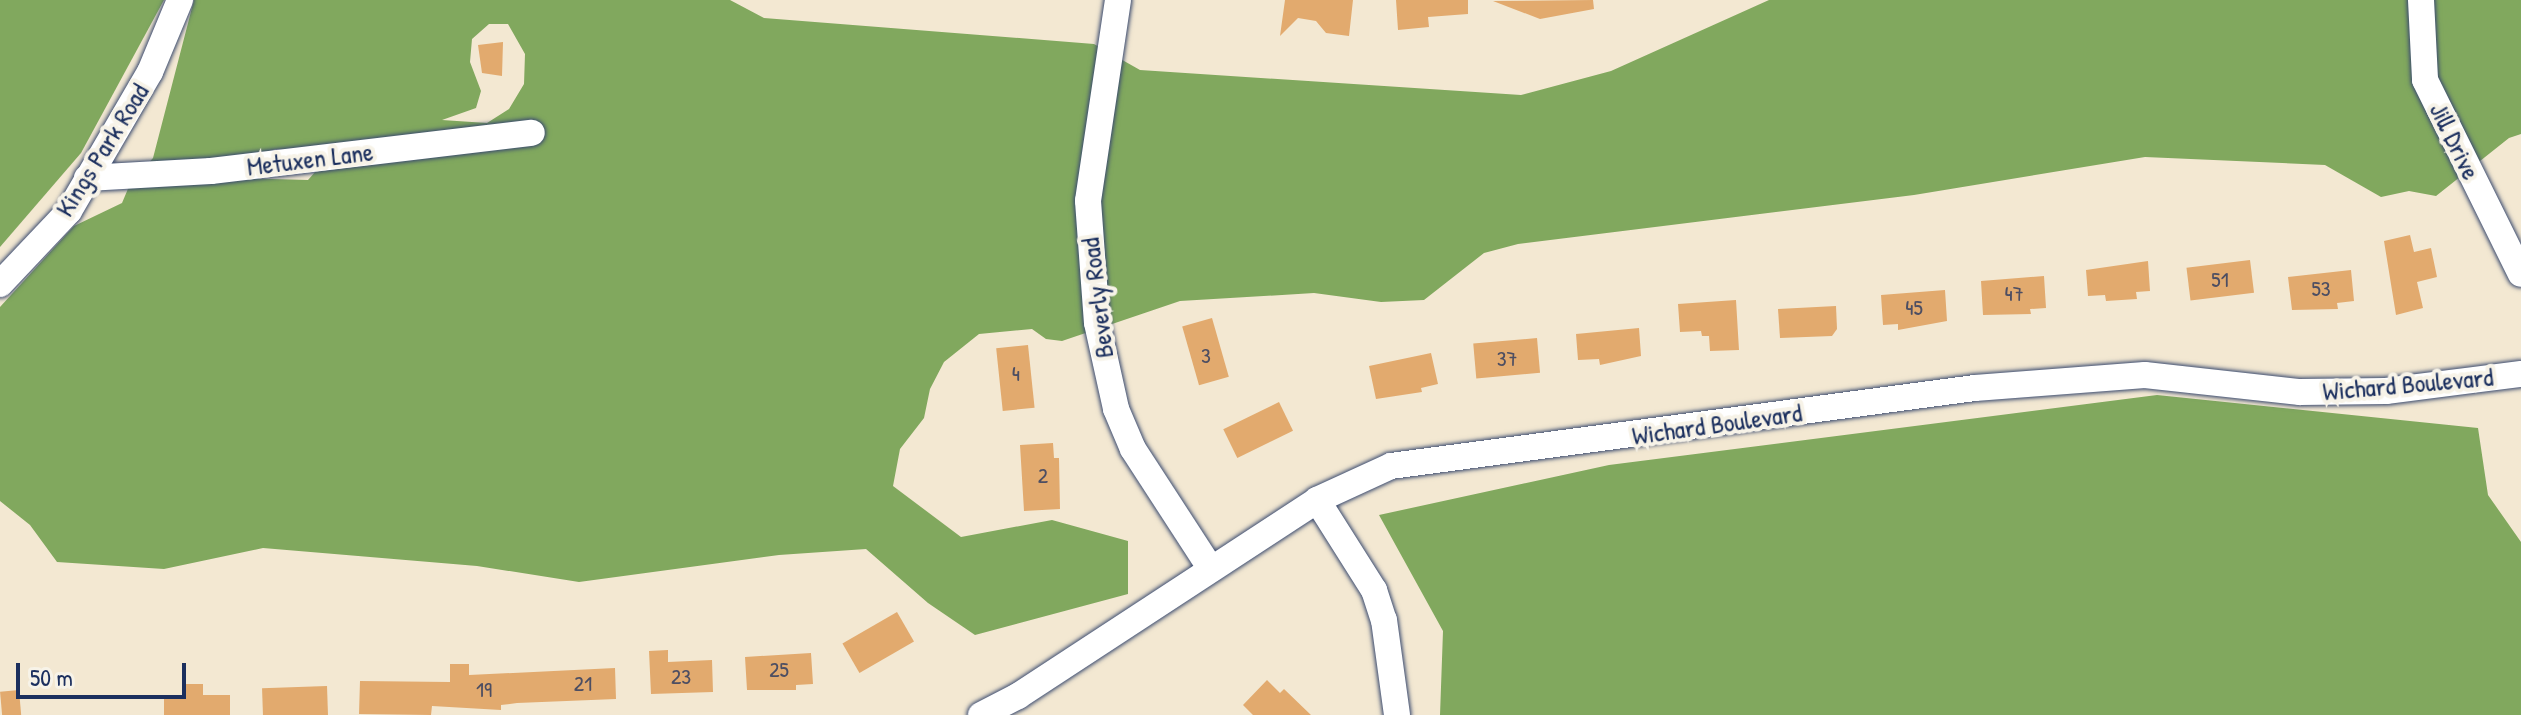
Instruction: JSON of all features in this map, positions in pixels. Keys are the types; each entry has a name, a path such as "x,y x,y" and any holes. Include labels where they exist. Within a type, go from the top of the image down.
{"street":[{"name":"Kings Park Road","path":"0,284 69,211 150,72 180,0"},
{"name":"Beverly Road","path":"1118,0 1088,201 1097,323 1116,409 1133,449 1211,569"},
{"name":"Jill Drive","path":"2421,0 2425,80 2521,274"},
{"name":"Metuxen Lane","path":"87,178 211,171 532,133"},
{"name":"Wichard Boulevard","path":"981,715 1317,500 1391,466 1975,388 2145,375 2300,392 2386,391 2521,374"},
{"path":"1317,500 1374,590 1384,620 1397,715"}],"green space":[{"path":"0,0 164,0 81,153 0,247"},
{"path":"194,0 730,0 764,18 1094,44 1140,70 1521,95 1611,71 1769,0 2521,0 2521,134 2509,138 2436,196 2409,191 2381,197 2325,165 2145,157 1914,195 1518,244 1484,253 1424,300 1381,302 1314,293 1180,301 1062,341 1046,339 1032,329 979,334 944,362 930,389 924,418 900,449 893,486 961,537 1052,520 1128,541 1128,594 975,635 928,603 866,549 779,555 579,582 477,566 263,548 164,569 57,562 30,525 0,501 0,307 74,226 122,203 130,184 153,158","holes":["489,24 508,24 525,54 524,84 509,109 487,123 442,120 476,108 481,91 470,62 472,39","276,149 297,151 322,164 308,180 235,178 247,158"]},
{"path":"2157,395 2478,428 2488,495 2521,542 2521,715 1440,715 1443,631 1379,515 1609,465"}],"building":[{"path":"1285,0 1353,0 1349,36 1326,33 1316,21 1298,18 1280,36"},
{"path":"1396,0 1468,0 1468,14 1428,17 1429,27 1398,30"},
{"path":"1593,0 1594,9 1540,19 1493,1"},
{"path":"503,42 502,76 482,73 478,45"},
{"path":"2410,235 2414,252 2431,248 2437,277 2417,282 2423,308 2396,315 2384,241"},
{"path":"2250,260 2254,293 2190,301 2186,268"},
{"path":"2148,261 2150,291 2136,292 2137,299 2106,301 2105,295 2088,296 2086,270"},
{"path":"2351,270 2354,301 2337,303 2338,309 2292,310 2288,277"},
{"path":"2044,276 2046,308 2030,309 2031,314 1983,315 1981,281"},
{"path":"1945,290 1947,321 1898,330 1898,324 1883,325 1881,295"},
{"path":"1736,300 1739,350 1710,351 1709,336 1702,336 1701,331 1680,332 1678,304"},
{"path":"1836,306 1837,329 1832,336 1780,338 1778,309"},
{"path":"1212,318 1229,377 1199,385 1182,327"},
{"path":"1639,328 1641,356 1600,365 1599,359 1578,360 1576,334"},
{"path":"1537,338 1540,373 1476,378 1473,344"},
{"path":"1028,345 1035,408 1003,411 996,348"},
{"path":"1431,353 1438,384 1421,388 1422,392 1376,399 1369,366"},
{"path":"1279,402 1293,431 1237,458 1223,429"},
{"path":"1053,443 1054,458 1059,458 1060,509 1024,511 1020,445"},
{"path":"897,612 914,641 859,673 842,644"},
{"path":"668,650 668,662 712,660 713,692 651,694 649,651"},
{"path":"811,653 813,684 796,685 796,690 747,690 745,657"},
{"path":"450,664 469,664 469,675 615,668 616,699 517,703 501,705 501,710 432,706 431,715 359,714 360,681 450,682"},
{"path":"1267,680 1280,693 1284,689 1311,715 1253,715 1243,705"},
{"path":"182,684 203,684 203,695 230,695 230,715 164,715 164,696 182,696"},
{"path":"327,686 328,715 263,715 262,688"},
{"path":"19,690 21,715 2,715 0,692"}]}
